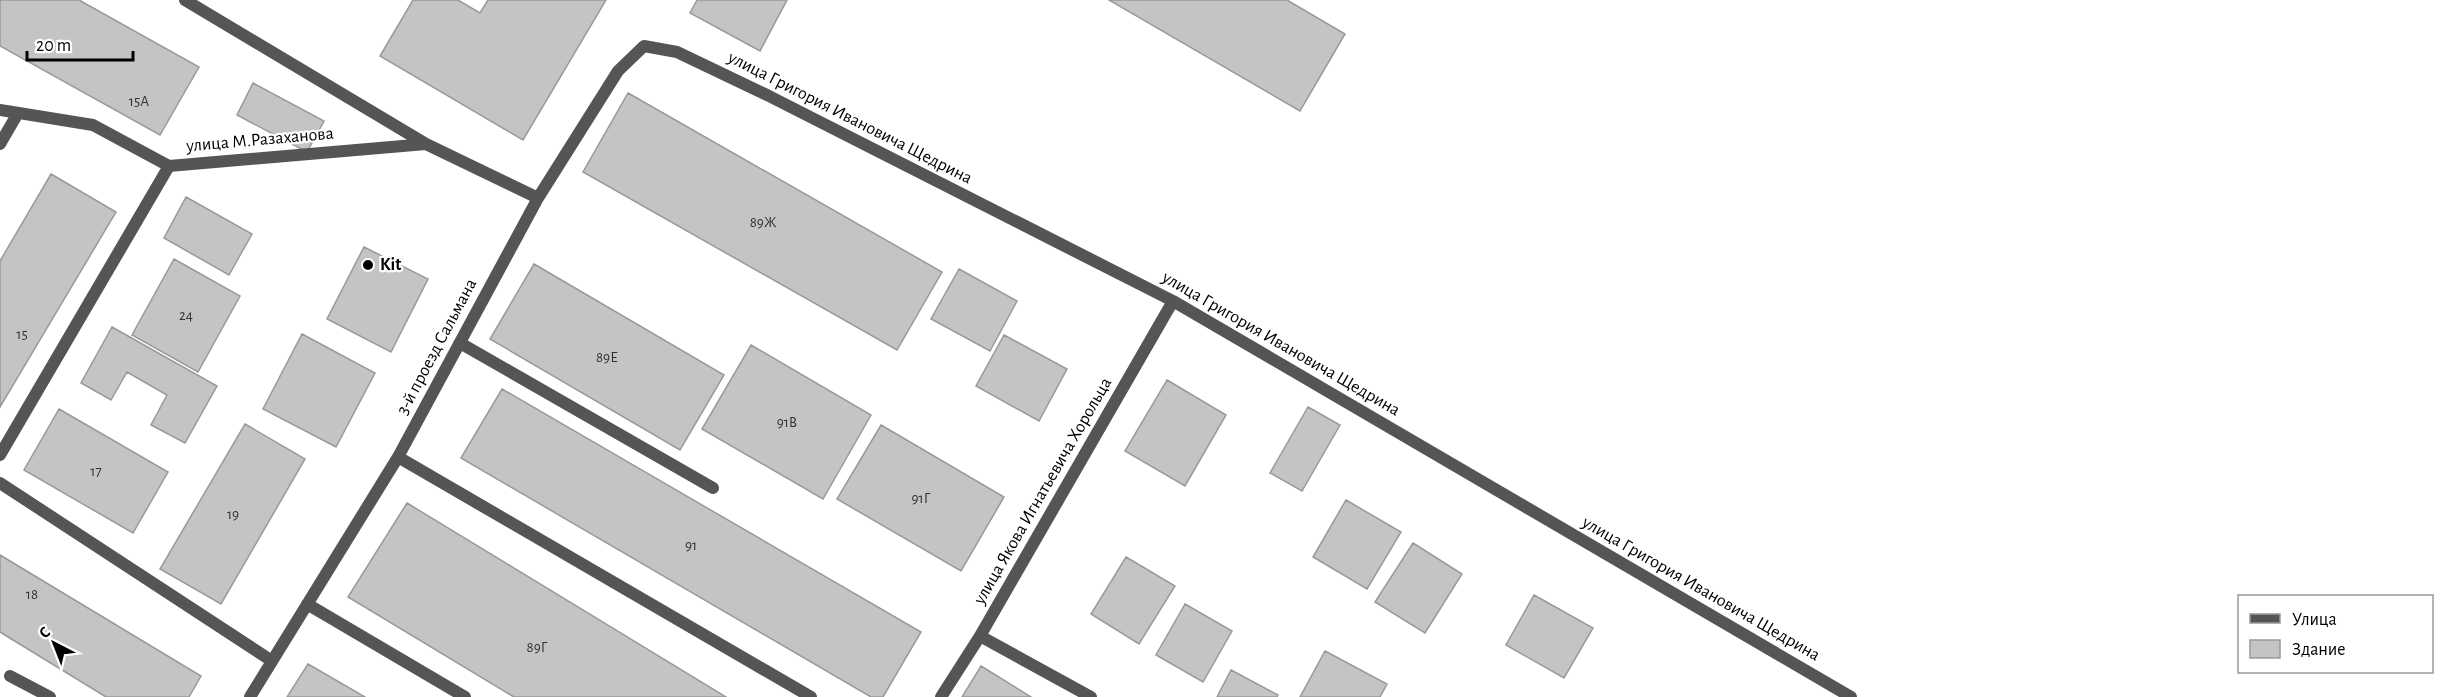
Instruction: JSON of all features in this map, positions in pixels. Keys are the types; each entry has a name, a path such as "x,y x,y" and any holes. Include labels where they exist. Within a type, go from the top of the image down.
{"street":[{"path":"185,0 426,144 538,198"},
{"name":"3-й проезд Сальмана","path":"250,697 398,457 538,198 618,70 644,46 677,52"},
{"name":"улица Григория Ивановича Щедрина","path":"677,52 767,95 1173,301 1851,697"},
{"name":"улица М.Разаханова","path":"0,110 93,125 169,166 426,144"},
{"path":"0,144 18,113"},
{"path":"0,455 169,166"},
{"name":"улица Якова Игнатьевича Хорольца","path":"941,697 980,636 1173,301"},
{"path":"460,343 713,488"},
{"path":"398,457 811,697"},
{"path":"0,483 272,661"},
{"path":"307,604 465,697"},
{"path":"980,636 1091,697"},
{"path":"10,676 50,697"}],"building":[{"path":"0,0 79,0 199,67 160,135 0,46"},
{"path":"413,0 458,0 480,13 488,0 606,0 523,140 380,56"},
{"path":"697,0 787,0 760,51 690,13"},
{"path":"1109,0 1287,0 1345,34 1300,111"},
{"path":"253,83 324,121 307,152 237,115"},
{"path":"628,93 942,272 897,350 583,172"},
{"path":"51,174 116,212 0,407 0,261"},
{"path":"186,197 252,234 229,275 164,238"},
{"path":"364,247 428,279 391,352 327,319"},
{"path":"174,259 240,296 198,372 132,335"},
{"path":"534,264 724,375 680,450 490,339"},
{"path":"959,269 1017,301 990,351 931,319"},
{"path":"112,327 217,386 185,443 151,425 167,395 127,372 111,400 81,383"},
{"path":"302,334 375,373 336,447 263,409"},
{"path":"1004,335 1067,369 1039,421 976,386"},
{"path":"751,345 871,415 823,499 702,429"},
{"path":"1167,380 1226,415 1185,486 1125,451"},
{"path":"502,389 921,632 883,697 871,697 461,458"},
{"path":"1308,407 1340,425 1302,491 1270,473"},
{"path":"59,409 168,472 133,533 24,470"},
{"path":"245,424 305,459 221,604 160,569"},
{"path":"881,425 1004,497 961,571 837,499"},
{"path":"1346,500 1401,532 1367,589 1313,557"},
{"path":"407,503 726,697 514,697 348,597"},
{"path":"1413,543 1462,574 1425,633 1375,602"},
{"path":"0,555 201,676 189,697 106,697 0,632"},
{"path":"1126,557 1175,586 1139,644 1091,614"},
{"path":"1534,595 1593,628 1564,678 1506,645"},
{"path":"1185,604 1232,631 1203,682 1156,655"},
{"path":"1325,651 1387,684 1380,697 1300,697"},
{"path":"308,664 365,697 287,697"},
{"path":"981,666 1031,697 962,697"},
{"path":"1231,670 1278,695 1277,697 1217,697"}],"place":[{"name":"Kit","path":"368,265"}]}
